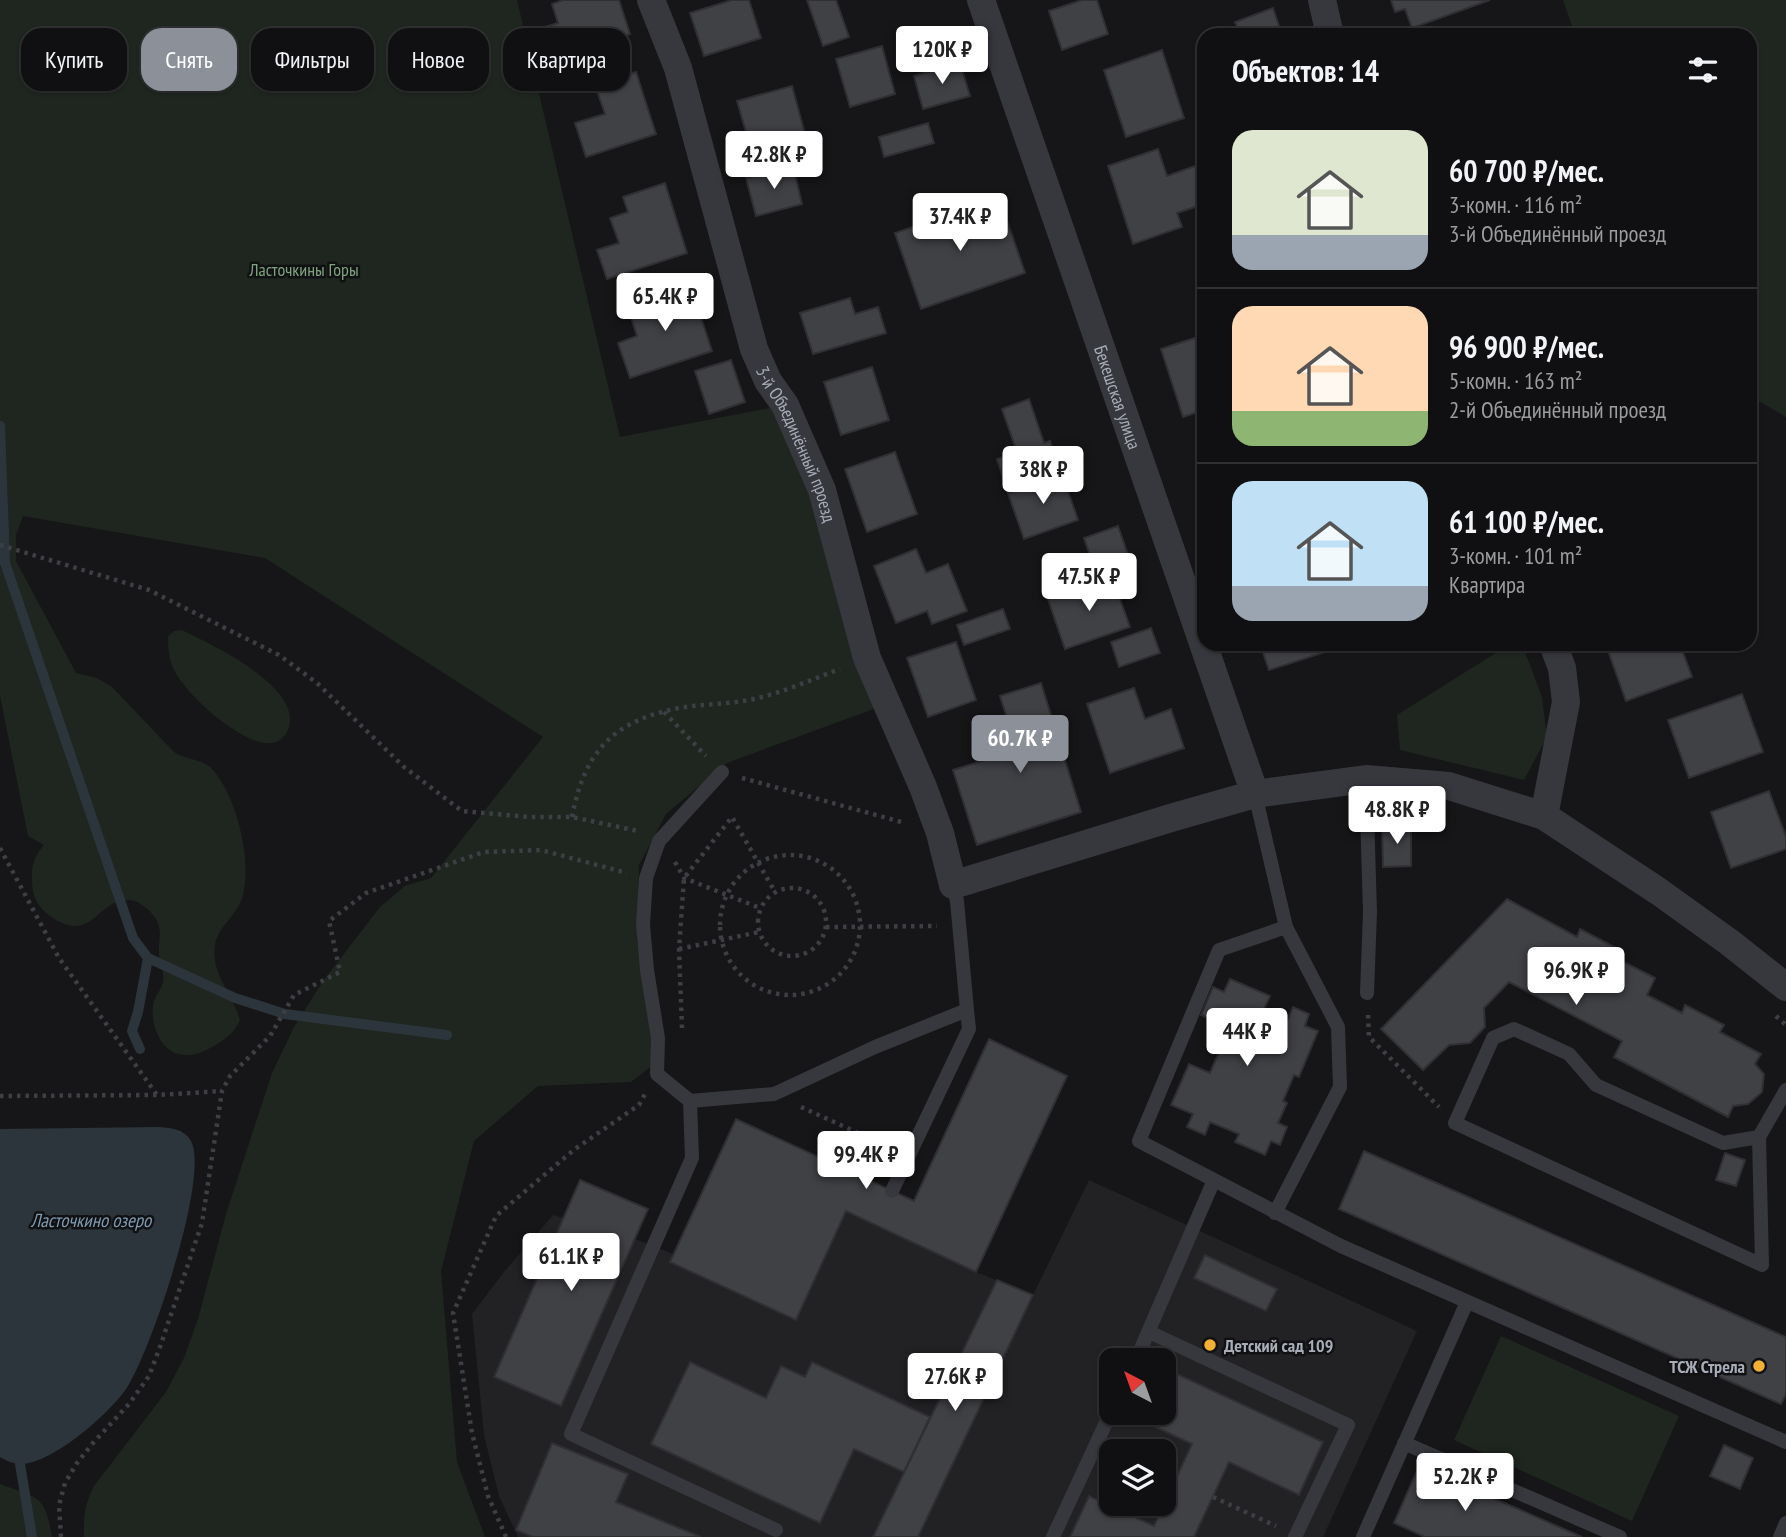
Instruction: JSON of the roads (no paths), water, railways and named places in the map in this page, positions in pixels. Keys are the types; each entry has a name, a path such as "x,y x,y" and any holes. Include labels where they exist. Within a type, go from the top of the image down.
{"street":[{"name":"3-й Объединённый проезд","path":"651,0 678,68 754,349 768,381 785,405 822,490 867,658 923,787 940,833 953,885"},
{"name":"Бекешская улица","path":"981,0 1197,626"},
{"path":"1322,0 1328,28"},
{"name":"Бекешская улица","path":"1206,651 1255,794"},
{"path":"1544,816 1566,702 1562,668 1556,651"},
{"path":"953,885 1255,794 1366,779 1449,786 1544,816 1658,891 1786,987"}],"lane":[{"path":"722,772 659,841 646,878 643,924 658,1038 657,1074 690,1101 774,1094 875,1047 967,1010"},
{"path":"1366,779 1370,912 1367,993"},
{"path":"1255,794 1286,928 1338,1027 1340,1087 1275,1213"},
{"path":"892,1191 969,1029 957,901 953,885"},
{"path":"1286,928 1219,950 1139,1141 1341,1246 1786,1442"},
{"path":"1759,1137 1723,1143 1596,1085 1569,1054 1514,1029 1493,1038 1455,1123 1762,1265 1759,1137 1786,1090"},
{"path":"690,1101 692,1158 570,1434 776,1530"},
{"path":"1142,1348 1214,1180"},
{"path":"1363,1537 1467,1302"},
{"path":"1149,1332 1348,1425 1295,1536"},
{"path":"1053,1537 1105,1425"},
{"path":"1404,1443 1620,1537"},
{"path":"1780,1537 1786,1523"}],"water":[{"name":"Ласточкино озеро","path":"0,1129 173,1129 188,1137 195,1161 192,1190 175,1265 136,1370 126,1389 107,1411 63,1447 33,1462 20,1464 7,1461 0,1457"}],"waterway":[{"path":"0,426 5,563 133,938 148,958 235,998 285,1014 447,1035"},
{"path":"140,1049 132,1031 148,958"},
{"path":"20,1464 32,1537"}],"place":[{"name":"Детский сад 109","path":"1210,1345"},
{"name":"ТСЖ Стрела","path":"1759,1366"}],"park label":[{"name":"Ласточкины Горы","path":"304,269"}]}
